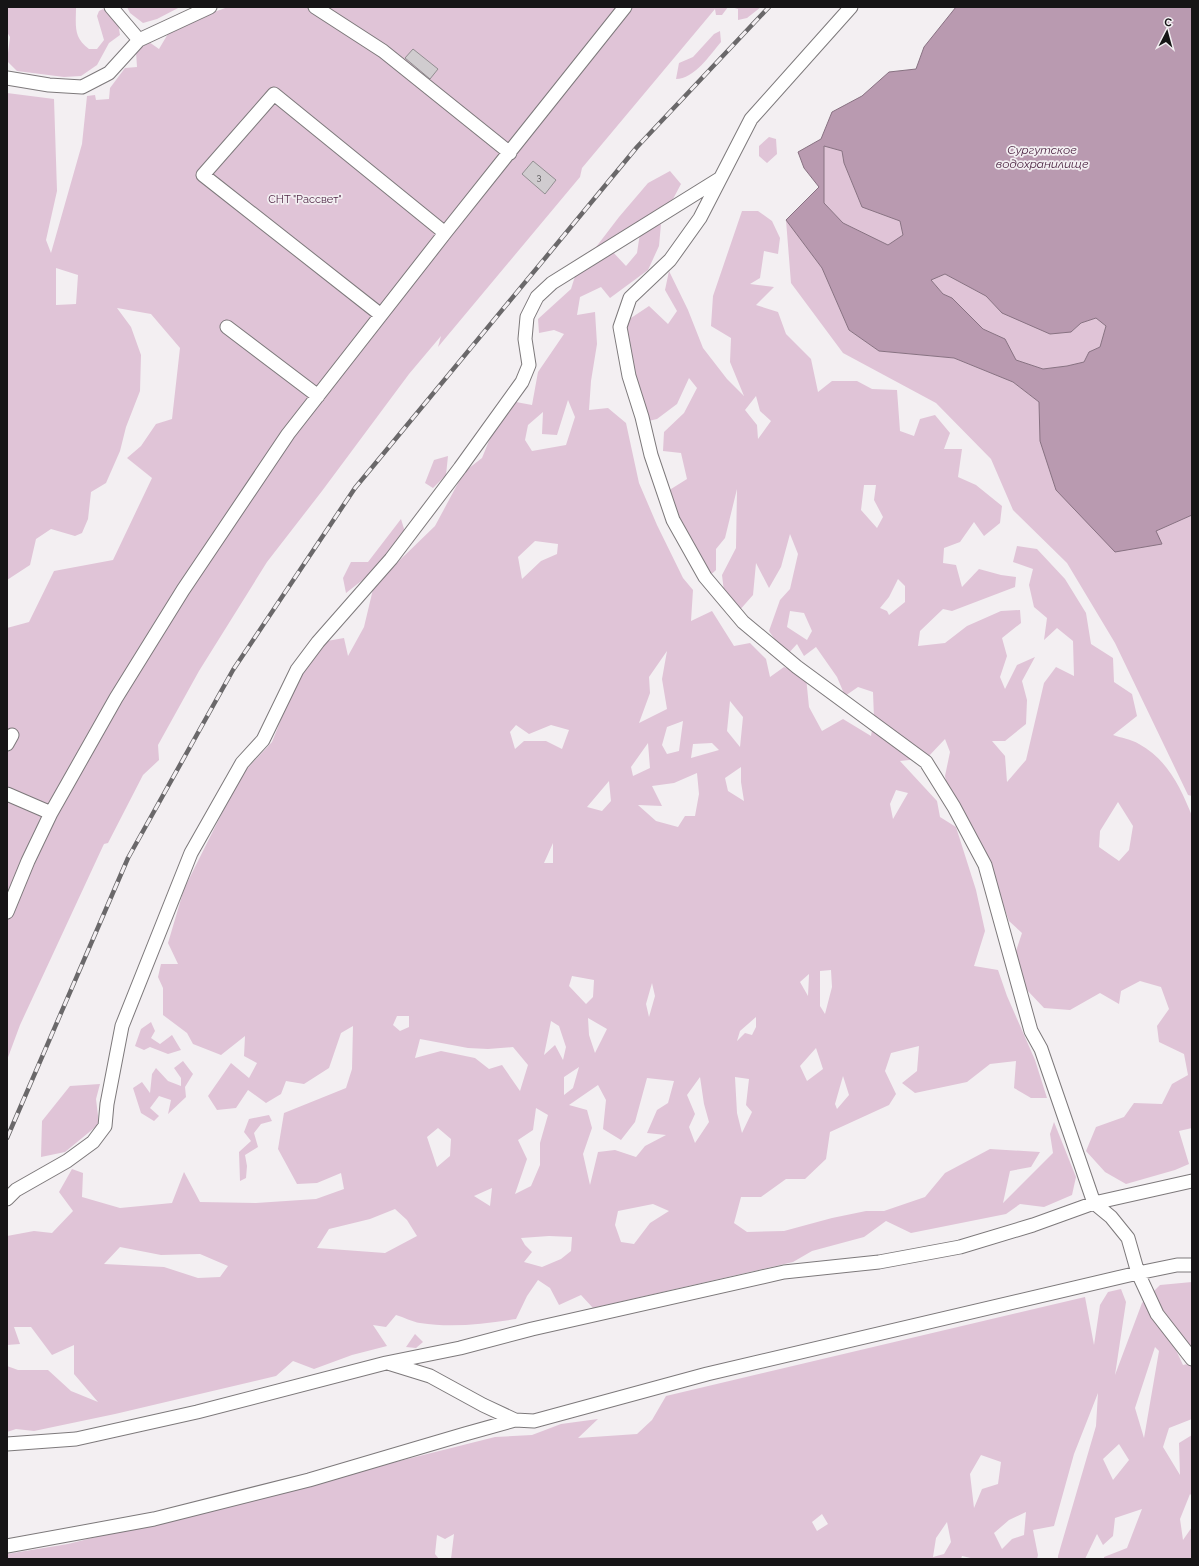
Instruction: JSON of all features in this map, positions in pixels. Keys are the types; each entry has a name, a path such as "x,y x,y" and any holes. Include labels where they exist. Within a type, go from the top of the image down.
{"street":[{"path":"111,7 139,40"},
{"path":"7,78 49,85 82,87 109,73 139,40 210,7"},
{"path":"315,7 383,51 510,153"},
{"path":"7,912 28,861 51,813 116,698 183,590 288,434 445,233 625,7"},
{"path":"851,7 751,119 700,218 670,260 630,298 620,327 629,376 642,417 651,455 673,520 705,576 743,622 797,667 926,762 954,807 985,865 1031,1031 1041,1049 1094,1203 1111,1217 1128,1238 1138,1273 1157,1314 1192,1359"},
{"path":"381,315 203,175 274,94 445,233"},
{"path":"7,1199 16,1190 73,1158 93,1142 105,1126 107,1104 122,1026 191,853 242,763 263,740 297,670 318,642 391,559 460,468 522,382 529,365 525,339 527,317 537,297 552,283 719,179"},
{"path":"227,326 318,396"},
{"path":"7,794 51,813"},
{"path":"7,1444 76,1439 198,1412 386,1363 460,1348 532,1329 784,1272 879,1262 960,1247 1034,1225 1094,1203 1192,1182"},
{"path":"7,1546 154,1519 309,1480 516,1420 534,1421 707,1374 1138,1273 1177,1265 1192,1265"},
{"path":"386,1363 430,1376 483,1405 516,1420"}],"green space":[{"path":"7,7 76,7 76,31 80,40 89,49 97,49 104,40 97,16 99,11 103,9 118,23 120,35 109,43 97,65 81,76 64,77 17,71 7,61 10,37 7,32"},
{"path":"127,7 180,7 157,19 143,23 130,13"},
{"name":"СНТ \"Рассвет\"","path":"228,7 728,7 722,15 716,15 715,9 582,168 580,177 438,347 441,336 409,374 267,562 199,671 158,745 159,760 143,775 108,843 104,844 20,1025 7,1060 7,628 29,622 54,571 113,560 152,478 127,458 141,446 156,424 172,419 180,348 151,314 117,308 131,327 141,355 140,391 126,427 120,451 106,483 91,492 88,519 82,533 75,536 51,529 36,539 30,565 7,580 7,93 54,99 57,191 46,240 51,253 82,144 87,96 95,95 96,100 109,99 110,88 125,68 137,67 136,51 149,42 159,49 172,27","holes":["56,268 78,275 76,304 56,305"]},
{"path":"731,7 761,7 747,18 738,20 738,9"},
{"path":"720,31 721,42 707,59 689,75 676,79 679,63 693,57 714,34"},
{"path":"769,137 776,139 777,154 767,163 759,156 759,146"},
{"path":"824,146 842,151 844,163 862,207 900,221 903,235 888,245 843,223 824,203"},
{"path":"670,171 681,184 673,199 638,224 593,251 648,183"},
{"path":"742,211 758,211 772,221 780,238 778,254 764,251 760,278 750,284 774,287 756,305 778,312 786,334 811,359 818,392 832,381 857,381 872,389 897,390 900,431 914,436 920,419 935,415 950,433 944,449 962,449 958,477 976,485 1002,506 1000,523 984,536 974,522 960,542 944,548 943,563 956,565 962,587 979,569 1001,575 1016,577 1015,587 952,611 943,609 920,631 918,646 945,643 967,626 1001,611 1020,610 1021,623 1002,638 1007,656 1000,677 1005,689 1017,665 1035,657 1022,681 1027,700 1026,724 1005,741 992,741 1005,756 1007,782 1026,760 1044,683 1056,667 1074,676 1073,641 1057,628 1044,640 1047,618 1034,607 1029,585 1033,569 1013,562 1017,546 1037,549 1065,579 1086,613 1091,644 1113,658 1114,682 1132,694 1137,716 1113,735 1136,742 1158,758 1178,785 1192,816 1192,1128 1179,1131 1189,1164 1175,1170 1126,1184 1105,1172 1086,1151 1096,1127 1124,1117 1134,1103 1162,1104 1172,1084 1188,1075 1184,1054 1159,1042 1157,1026 1169,1009 1161,987 1140,981 1121,991 1119,1004 1100,993 1070,1010 1044,1008 1026,989 1015,954 1022,933 1009,921 991,870 950,800 945,776 950,752 945,739 927,758 900,761 937,801 940,817 956,827 976,890 985,931 974,966 998,970 1007,996 1035,1060 1047,1098 1031,1098 1014,1088 1016,1061 990,1064 967,1082 915,1093 902,1083 917,1071 919,1046 891,1053 885,1071 896,1094 889,1105 830,1132 826,1159 805,1179 786,1179 761,1197 741,1197 734,1223 747,1232 784,1231 832,1218 866,1211 884,1211 925,1197 945,1173 990,1149 1040,1152 1031,1167 1010,1171 1003,1203 1053,1153 1050,1134 1054,1122 1076,1177 1072,1195 1044,1207 1020,1204 1006,1214 911,1233 886,1221 864,1237 812,1251 793,1262 593,1308 581,1295 559,1305 550,1288 538,1280 527,1296 516,1319 480,1324 444,1325 417,1322 396,1315 386,1327 373,1325 387,1346 352,1355 314,1369 293,1361 276,1376 115,1414 34,1431 16,1429 7,1432 7,1366 18,1370 48,1370 71,1391 98,1402 74,1374 74,1345 52,1355 31,1327 14,1327 20,1344 7,1345 7,1236 34,1231 52,1233 73,1211 59,1192 72,1169 83,1173 82,1197 120,1208 172,1203 184,1172 200,1202 256,1203 316,1199 344,1189 341,1173 317,1183 297,1184 278,1149 284,1113 346,1088 352,1069 353,1026 341,1033 329,1068 304,1084 286,1081 281,1094 266,1103 248,1090 236,1108 217,1110 208,1096 231,1063 249,1078 257,1063 244,1056 245,1036 221,1055 193,1044 187,1033 163,1015 163,988 158,977 161,964 178,964 168,943 184,889 241,775 272,742 296,682 327,641 344,638 348,656 364,627 374,585 435,526 464,472 482,458 495,426 516,402 532,405 538,372 564,334 554,330 539,333 538,319 571,289 576,273 611,250 626,266 637,253 640,233 661,224 659,246 648,270 610,298 601,287 580,297 577,315 595,312 597,344 591,381 589,410 608,408 626,423 639,483 657,525 683,578 693,590 691,621 712,611 734,646 750,643 766,659 770,677 784,667 806,677 809,707 822,731 843,719 871,736 874,718 873,692 858,687 845,696 837,677 816,647 804,656 797,644 786,656 769,631 780,600 790,589 798,554 790,534 781,567 769,588 756,563 753,595 738,612 726,608 722,575 736,548 737,489 725,538 716,549 716,570 704,581 666,507 671,489 687,479 681,453 663,451 664,432 684,413 697,388 689,378 677,404 657,419 644,422 624,346 628,320 649,306 668,324 677,311 665,290 669,271 688,310 703,348 727,379 744,396 730,362 731,338 711,326 713,296","holes":["756,396 760,411 771,421 758,439 757,425 745,410","568,400 575,417 566,445 532,451 525,440 528,425 543,412 542,434 557,435","864,485 876,485 874,500 883,517 877,528 861,510","535,541 558,544 557,554 541,561 522,579 518,557","898,579 905,586 905,602 889,615 887,611 880,608 889,597","790,611 804,613 812,631 807,640 787,627","667,651 662,679 667,709 639,723 650,693 649,677","730,701 743,717 740,747 727,731","683,721 679,751 667,754 662,745 667,727","516,725 529,734 551,725 569,730 562,749 546,741 524,741 515,749 510,732","648,743 650,768 633,776 631,767","712,743 719,750 691,758 693,744","741,767 741,782 744,801 728,791 725,778","697,773 699,794 695,816 685,816 678,827 656,821 638,805 662,806 652,786 674,783","609,781 611,801 602,811 587,807","896,790 908,793 893,819 890,804","1118,802 1133,826 1129,850 1119,861 1099,847 1100,831","553,843 553,863 544,863","831,970 832,987 825,1014 820,1006 820,971","809,975 808,996 800,982","572,976 594,980 593,997 586,1004 569,986","652,983 655,996 649,1017 646,1004","397,1016 409,1016 409,1027 400,1031 393,1025","756,1017 756,1027 752,1035 745,1033 737,1041 740,1031","588,1018 607,1029 595,1053 589,1035","551,1021 559,1026 566,1047 563,1060 555,1045 544,1055","420,1039 468,1048 488,1049 513,1047 528,1065 520,1091 502,1065 489,1069 475,1058 441,1051 415,1058","816,1048 823,1069 807,1081 800,1066","579,1067 573,1088 564,1095 564,1077","843,1076 849,1095 837,1109 835,1104","700,1077 704,1104 709,1122 695,1143 689,1127 695,1114 687,1095","735,1077 749,1079 746,1105 752,1112 742,1133 737,1113","647,1078 674,1081 668,1103 657,1110 647,1133 666,1135 645,1146 636,1157 615,1150 598,1152 590,1185 583,1154 592,1128 587,1110 569,1105 598,1085 606,1100 603,1129 621,1140 635,1122","536,1108 548,1115 540,1143 540,1165 531,1186 515,1194 527,1159 518,1140 533,1130","438,1128 451,1139 450,1156 437,1167 427,1137","492,1188 490,1206 474,1196","653,1204 669,1211 650,1223 634,1244 621,1242 615,1225 618,1211","395,1209 407,1220 417,1236 385,1253 317,1248 329,1229 370,1219","549,1236 572,1237 571,1251 561,1259 542,1267 524,1262 532,1252 521,1238","120,1247 161,1255 200,1254 228,1266 220,1277 198,1278 164,1267 104,1264"]},
{"path":"786,220 822,268 849,330 879,351 954,358 1013,382 1039,402 1040,441 1162,544 1155,531 1192,515 1192,796 1188,795 1115,643 1067,563 1013,510 991,459 936,403 843,353 791,283"},
{"path":"945,274 986,296 1002,313 1071,332 1081,323 1096,318 1106,326 1100,347 1089,352 1084,362 1067,366 1043,369 1015,360 1005,339 983,329 952,298 943,294 931,280"},
{"path":"448,456 446,475 433,488 425,483 434,460"},
{"path":"401,519 405,532 374,571 346,593 343,578 351,562 368,562"},
{"path":"151,1022 155,1031 151,1038 160,1044 172,1035 181,1050 168,1054 150,1047 144,1050 135,1046 141,1029"},
{"path":"183,1061 193,1074 185,1087 186,1097 168,1114 171,1100 159,1096 150,1108 159,1116 154,1121 141,1113 133,1088 142,1082 150,1093 152,1074 156,1068 168,1081 181,1086 181,1078 174,1068"},
{"path":"100,1084 96,1099 99,1124 65,1152 41,1157 42,1121 70,1086"},
{"path":"269,1115 272,1121 261,1124 254,1133 258,1147 245,1155 247,1166 246,1178 240,1181 239,1152 251,1141 244,1132 249,1119"},
{"path":"1192,1282 1192,1345 1176,1350 1183,1365 1192,1363 1192,1419 1169,1428 1163,1447 1180,1475 1179,1443 1192,1435 1192,1496 1190,1494 1180,1519 1183,1540 1192,1527 1192,1559 1104,1559 1104,1557 1127,1548 1142,1509 1115,1518 1113,1536 1103,1545 1097,1534 1085,1559 1058,1559 1096,1426 1098,1393 1074,1454 1054,1526 1033,1530 1038,1555 1037,1559 975,1559 962,1556 961,1559 451,1559 454,1534 445,1539 437,1535 435,1554 439,1559 7,1559 7,1554 68,1544 495,1437 532,1435 561,1424 598,1419 578,1438 637,1434 652,1420 666,1396 1085,1297 1094,1345 1100,1305 1108,1292 1121,1289 1126,1302 1115,1375 1142,1303 1160,1285","holes":["1155,1347 1159,1351 1144,1438 1135,1408","1119,1444 1129,1460 1113,1480 1103,1459","981,1455 1001,1462 998,1484 982,1489 974,1508 970,1474","1026,1512 1024,1535 1012,1539 1002,1549 994,1533 1009,1520","822,1514 828,1524 817,1531 812,1522","947,1522 951,1542 944,1554 933,1557 936,1538"]},
{"path":"415,1334 423,1342 416,1348 406,1347"}],"water":[{"name":"Сургутское водохранилище","path":"956,7 1192,7 1192,515 1156,531 1162,544 1115,552 1056,490 1040,441 1039,402 1013,382 954,358 879,351 849,330 822,268 786,220 819,187 804,168 798,152 821,139 832,112 862,96 889,72 916,69 924,47","holes":["824,146 842,151 844,163 862,207 900,221 903,235 888,245 843,223 824,203","945,274 986,296 1002,313 1050,334 1071,332 1081,323 1096,318 1106,326 1100,347 1089,352 1084,362 1067,366 1043,369 1016,360 1005,339 983,329 952,298 943,294 931,280"]}],"building":[{"path":"413,49 438,69 430,79 405,58"},
{"path":"533,161 556,180 545,194 522,174"}],"railway":[{"path":"7,1138 128,858 233,670 355,488 637,147 769,7"}]}
